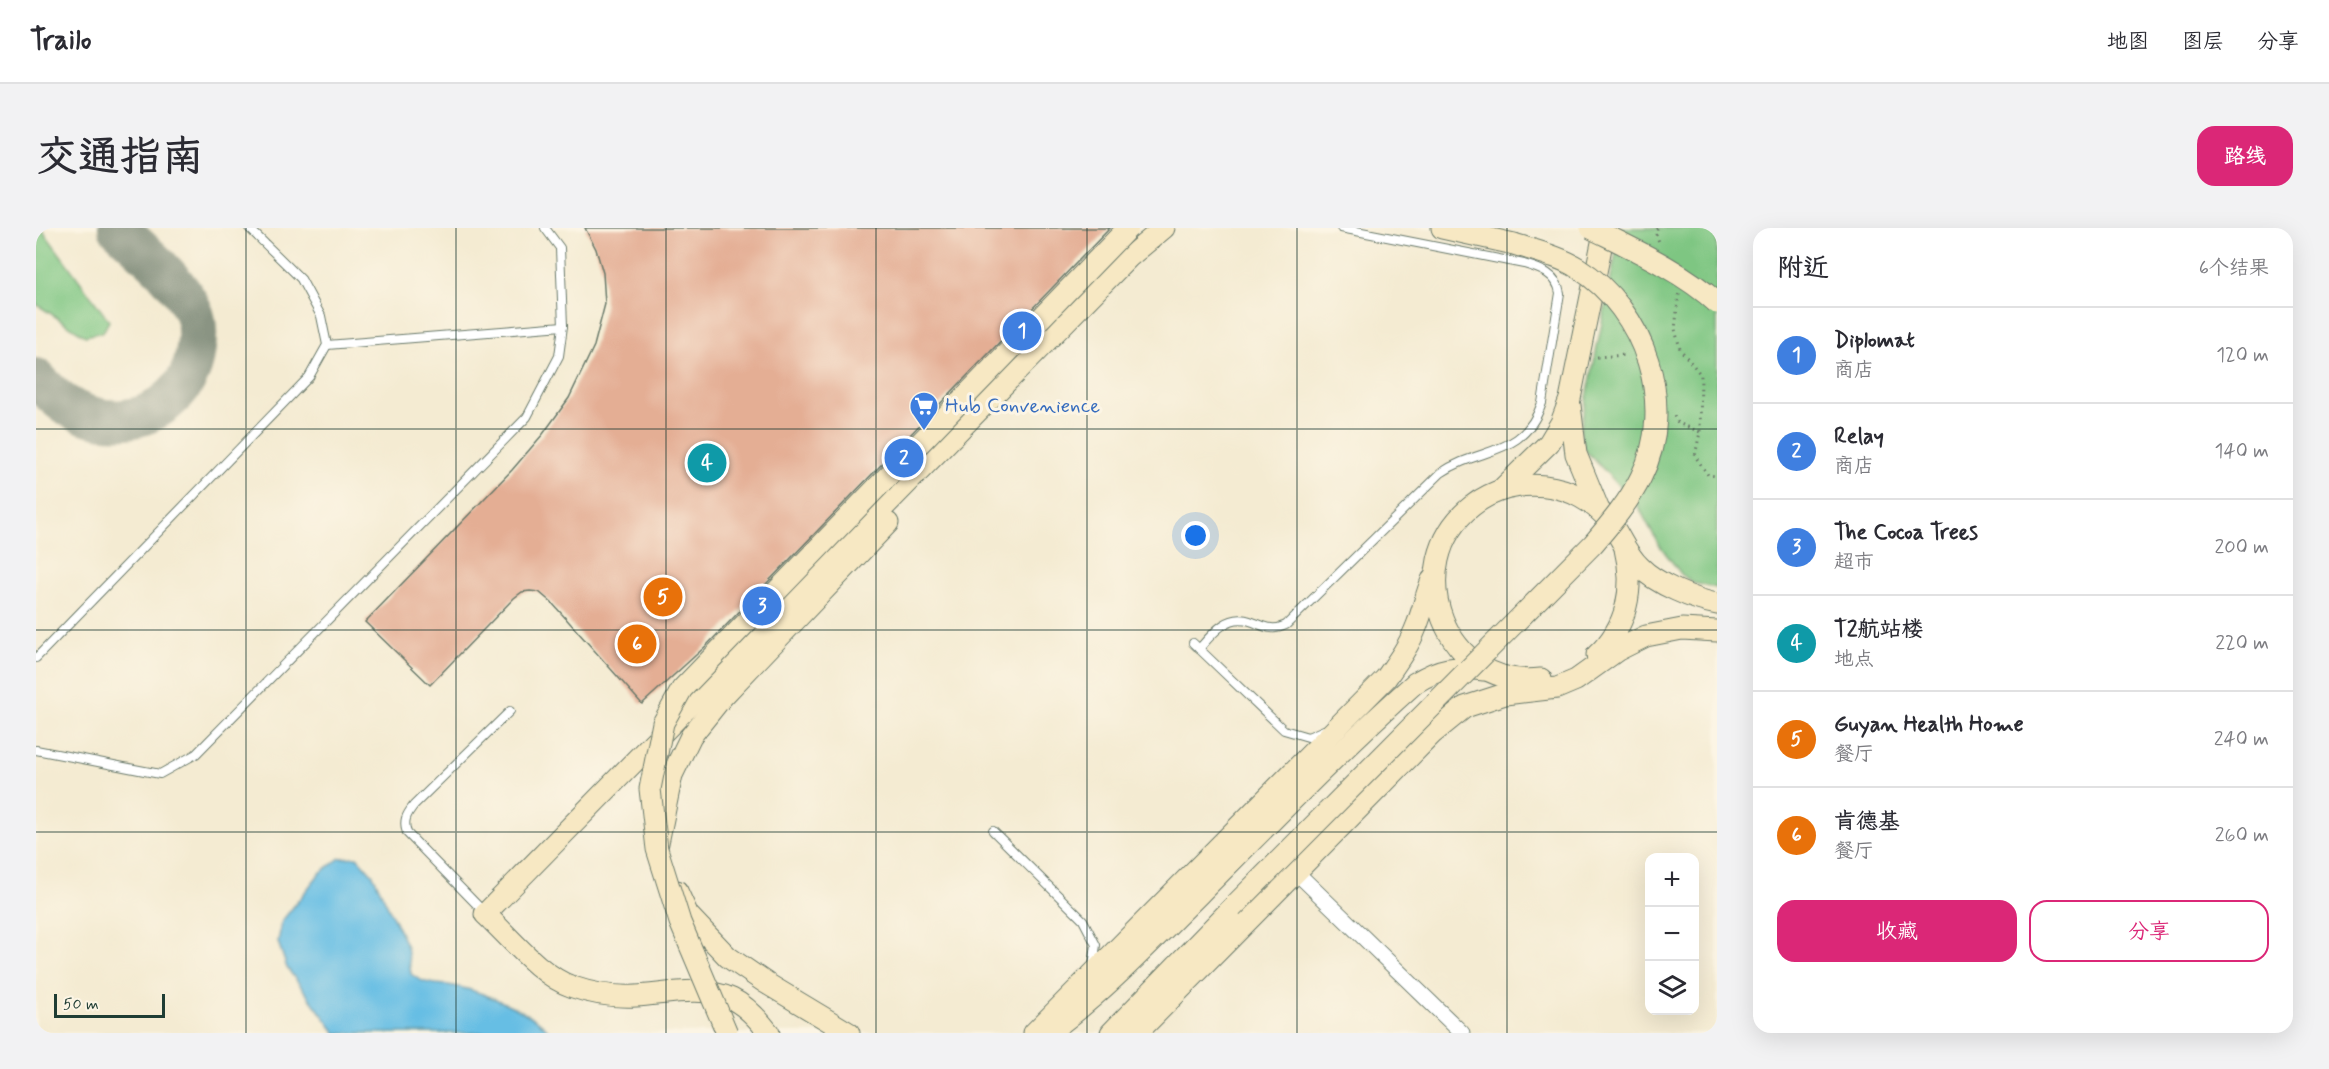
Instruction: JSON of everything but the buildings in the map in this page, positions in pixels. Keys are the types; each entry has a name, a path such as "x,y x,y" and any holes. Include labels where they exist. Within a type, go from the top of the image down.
{"main road":[{"path":"769,1033 747,1009 731,999 705,992 682,991 637,996 612,995 570,986 551,975 485,914 1129,257 1164,228"},
{"path":"849,1033 766,983 728,957 688,915 657,849 672,775 691,736 723,696 1113,288 1181,228"},
{"path":"1111,1033 1593,544 1629,499 1642,476 1656,432 1653,377 1640,338 1626,315 1593,279 1576,267 1545,254 1442,228"},
{"path":"1591,228 1638,251 1706,292 1717,303"},
{"path":"1034,1033 1386,678 1408,646 1436,571 1444,541 1456,521 1473,505 1500,490 1549,443 1561,423 1570,399 1605,228"},
{"path":"727,1033 680,922 657,849 650,789 663,723 681,689 1128,229"},
{"path":"1570,399 1576,454 1600,511 1614,529 1625,549 1641,569 1682,593 1717,604"},
{"path":"1500,490 1530,484 1553,487 1575,494 1600,511"},
{"path":"1046,1033 1083,1007 1119,975 1317,775 1400,696 1433,672 1459,667 1536,680 1576,680 1595,662 1621,624 1628,602 1630,579 1625,549"},
{"path":"1436,571 1436,602 1447,630 1478,664 1506,676"},
{"path":"1137,1033 1433,733 1465,707 1504,694 1557,688 1576,680 1617,650 1646,636 1682,629 1717,631"},
{"path":"1536,680 1572,671 1604,649"}],"street":[{"path":"1296,872 1462,1033"}],"lane":[{"path":"36,658 309,377 327,345 321,315 301,279 249,228"},
{"path":"36,750 160,774 196,754 527,417 560,356 563,326 560,248 545,228"},
{"path":"1340,724 1308,737 1284,730 1196,646 1234,620 1250,621 1274,630 1286,626 1441,473 1449,467 1492,452 1529,430 1537,419 1542,403 1560,293 1554,278 1546,272 1524,264 1341,228"},
{"path":"327,345 563,326"},
{"path":"485,914 406,833 404,824 405,818 414,805 510,711"},
{"path":"993,831 1083,920 1096,945 1092,974"}],"path":[{"path":"1688,289 1679,294 1675,329 1680,349 1701,375 1700,432 1695,456 1708,475 1717,476"}],"green space":[{"path":"36,228 41,228 109,321 103,332 85,336 36,304"},
{"path":"1621,228 1717,228 1717,588 1693,583 1681,574 1658,543 1638,506 1584,449 1580,432"}],"water":[{"path":"357,857 373,875 407,947 411,974 429,983 459,987 495,999 534,1018 550,1033 336,1033 287,968 278,942 282,921 320,873 340,858"}],"taxiway":[{"path":"36,378 59,400 76,411 90,416 119,420 134,418 160,407 184,383 194,360 197,337 197,325 192,309 168,276 118,228"}],"place":[{"name":"Diplomat","path":"1022,331"},
{"name":"Hub Convenience","path":"924,432"},
{"name":"Relay","path":"904,458"},
{"name":"T2航站楼","path":"707,463"},
{"name":"Guyan Health Home","path":"663,597"},
{"name":"The Cocoa Trees","path":"762,606"},
{"name":"肯德基","path":"637,644"}]}
